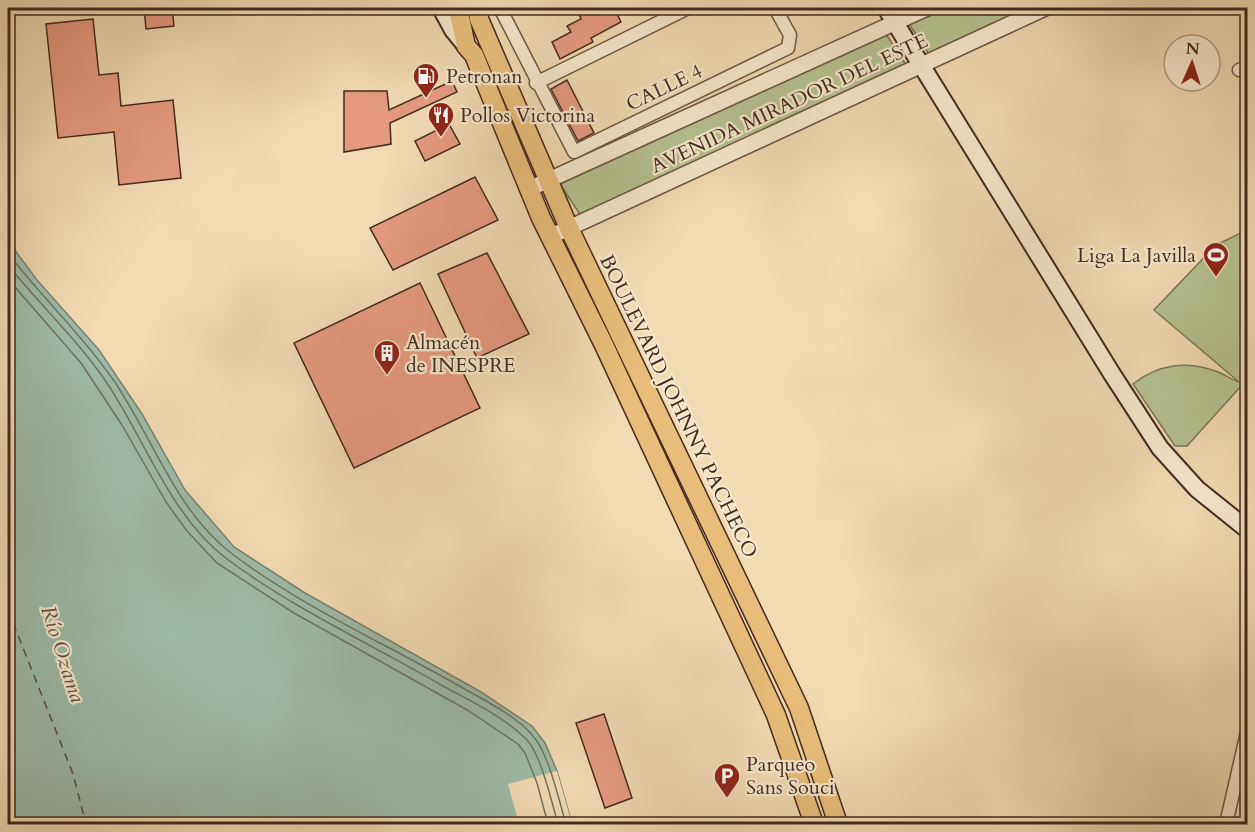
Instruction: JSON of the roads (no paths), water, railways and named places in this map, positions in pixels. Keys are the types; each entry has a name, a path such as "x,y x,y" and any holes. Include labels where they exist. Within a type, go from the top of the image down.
{"main road":[{"path":"441,8 453,30 466,46"},
{"name":"BOULEVARD JOHNNY PACHECO","path":"458,8 466,46 474,55 550,236 604,345 776,715 813,821"},
{"path":"886,8 1160,448 1197,489 1248,530"},
{"name":"BOULEVARD JOHNNY PACHECO","path":"478,13 569,228 799,708 838,825"}],"street":[{"path":"478,13 501,8"},
{"name":"CALLE 4","path":"501,8 536,82 574,152 788,48 790,35 775,8"},
{"path":"536,82 688,8"},
{"name":"AVENIDA MIRADOR DEL ESTE","path":"529,189 927,8"},
{"name":"AVENIDA MIRADOR DEL ESTE","path":"550,236 1045,8"},
{"path":"1226,825 1248,728"}],"water":[{"name":"Río Ozama","path":"8,241 37,280 99,350 142,414 185,490 234,547 305,593 481,692 532,726 545,743 557,771 572,824 8,824"}],"place":[{"name":"Petronan","path":"426,99"},
{"name":"Pollos Victorina","path":"441,138"},
{"name":"Liga La Javilla","path":"1216,278"},
{"name":"Almacén de INESPRE","path":"387,376"},
{"name":"Parqueo Sans Souci","path":"727,799"}]}
